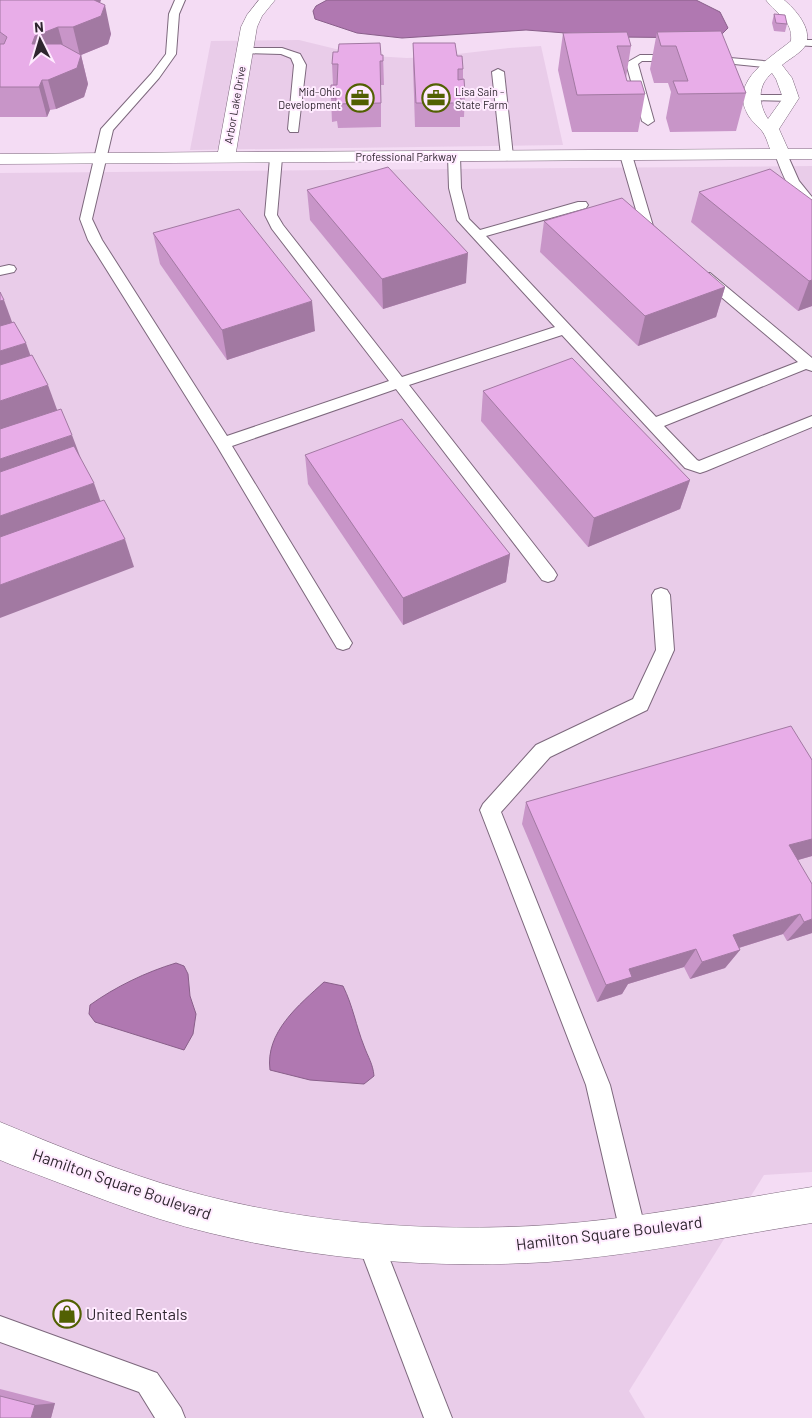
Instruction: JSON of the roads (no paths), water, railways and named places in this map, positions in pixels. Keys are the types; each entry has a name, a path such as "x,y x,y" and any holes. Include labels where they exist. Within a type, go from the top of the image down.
{"street":[{"name":"Arbor Lake Drive","path":"226,158 249,27 267,0"},
{"path":"774,0 787,10 793,18 805,43 774,65 766,68 758,76 751,98 755,112 762,123 770,129 781,154"},
{"path":"770,129 791,98 784,78 774,65"},
{"name":"Professional Parkway","path":"0,159 812,154"},
{"name":"Hamilton Square Boulevard","path":"0,1140 12,1147 107,1183 208,1215 286,1231 370,1241 511,1245 600,1237 812,1205"}],"lane":[{"path":"180,0 174,14 171,54 155,76 108,129 86,219 95,240 223,443 343,643"},
{"path":"245,51 282,52 296,56 300,65 294,129"},
{"path":"648,121 632,64 640,58 695,58 774,65"},
{"path":"498,72 507,156"},
{"path":"751,98 791,98"},
{"path":"781,154 793,182 802,195 812,203"},
{"path":"626,155 647,228 669,246"},
{"path":"454,156 455,188 463,220 691,464 700,467 812,421"},
{"path":"276,158 271,215 277,226 548,575"},
{"path":"476,234 582,205"},
{"path":"654,424 810,365 698,271"},
{"path":"223,443 565,329"},
{"path":"632,1232 598,1085 490,810 543,751 640,704 664,650 661,594"},
{"path":"370,1241 438,1418"},
{"path":"0,1329 148,1382 171,1418"}],"place":[{"name":"Mid-Ohio Development","path":"360,98"},
{"name":"Lisa Sain - State Farm","path":"436,98"},
{"name":"United Rentals","path":"67,1314"}]}
